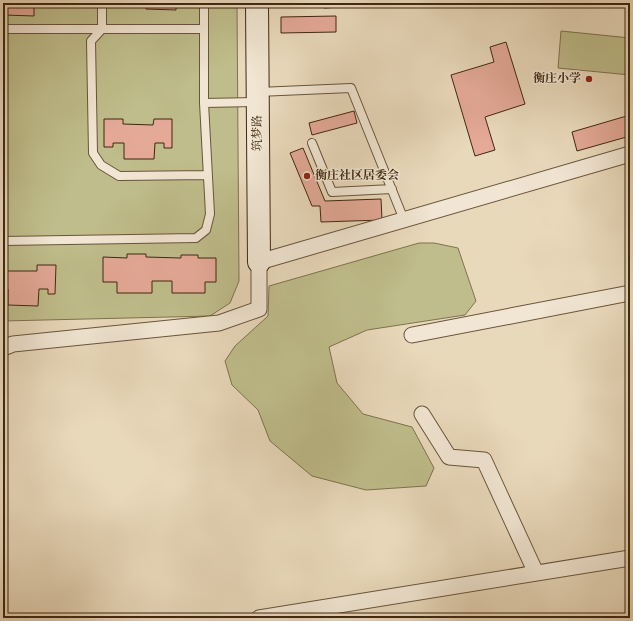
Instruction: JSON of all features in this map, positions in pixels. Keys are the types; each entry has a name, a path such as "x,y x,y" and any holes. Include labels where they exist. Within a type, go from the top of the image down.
{"street":[{"name":"筑梦路","path":"257,3 259,262"},
{"path":"3,348 13,344 218,323 259,309 259,262 630,154"},
{"path":"412,335 630,293"},
{"path":"422,414 449,457 484,460 536,574"},
{"path":"259,618 630,558"}],"lane":[{"path":"102,3 102,29 91,41 93,153 97,161 119,176 208,175"},
{"path":"3,241 196,238 206,230 210,214 204,103 204,3"},
{"path":"3,29 204,29"},
{"path":"204,103 351,88 404,220"},
{"path":"312,143 332,192 392,189"}],"shaded area":[{"path":"3,3 237,3 239,281 230,303 210,316 3,321"},
{"path":"561,31 630,38 630,75 558,68"},
{"path":"419,243 434,243 458,248 476,301 465,315 367,330 329,347 337,383 363,414 412,427 434,468 426,486 366,490 312,476 270,441 258,410 232,385 225,361 235,346 268,316 269,286"}],"building":[{"path":"4,3 34,3 34,16 4,15"},
{"path":"146,3 176,3 176,10 146,9"},
{"path":"324,3 341,3 341,7 324,8"},
{"path":"336,16 336,32 281,33 281,17"},
{"path":"506,42 525,104 485,117 495,150 475,156 451,75 494,62 490,47"},
{"path":"354,111 357,123 312,135 309,123"},
{"path":"630,115 630,136 577,151 572,132"},
{"path":"104,119 123,119 123,124 153,125 154,119 172,119 172,148 164,148 164,143 155,143 154,159 124,159 124,143 113,143 113,147 104,147"},
{"name":"衡庄社区居委会","path":"303,148 325,201 381,199 382,220 321,222 320,206 312,206 290,153"},
{"path":"127,254 146,254 146,257 181,258 181,255 198,255 198,258 216,258 216,282 205,282 205,293 172,293 172,281 152,281 152,293 117,293 117,282 103,282 103,257 127,258"},
{"path":"3,265 7,265 7,271 37,271 37,265 56,265 55,294 48,294 48,289 39,289 38,306 8,305 8,289 3,289"}],"place":[{"name":"衡庄小学","path":"589,79"},
{"name":"衡庄社区居委会","path":"307,176"}]}
